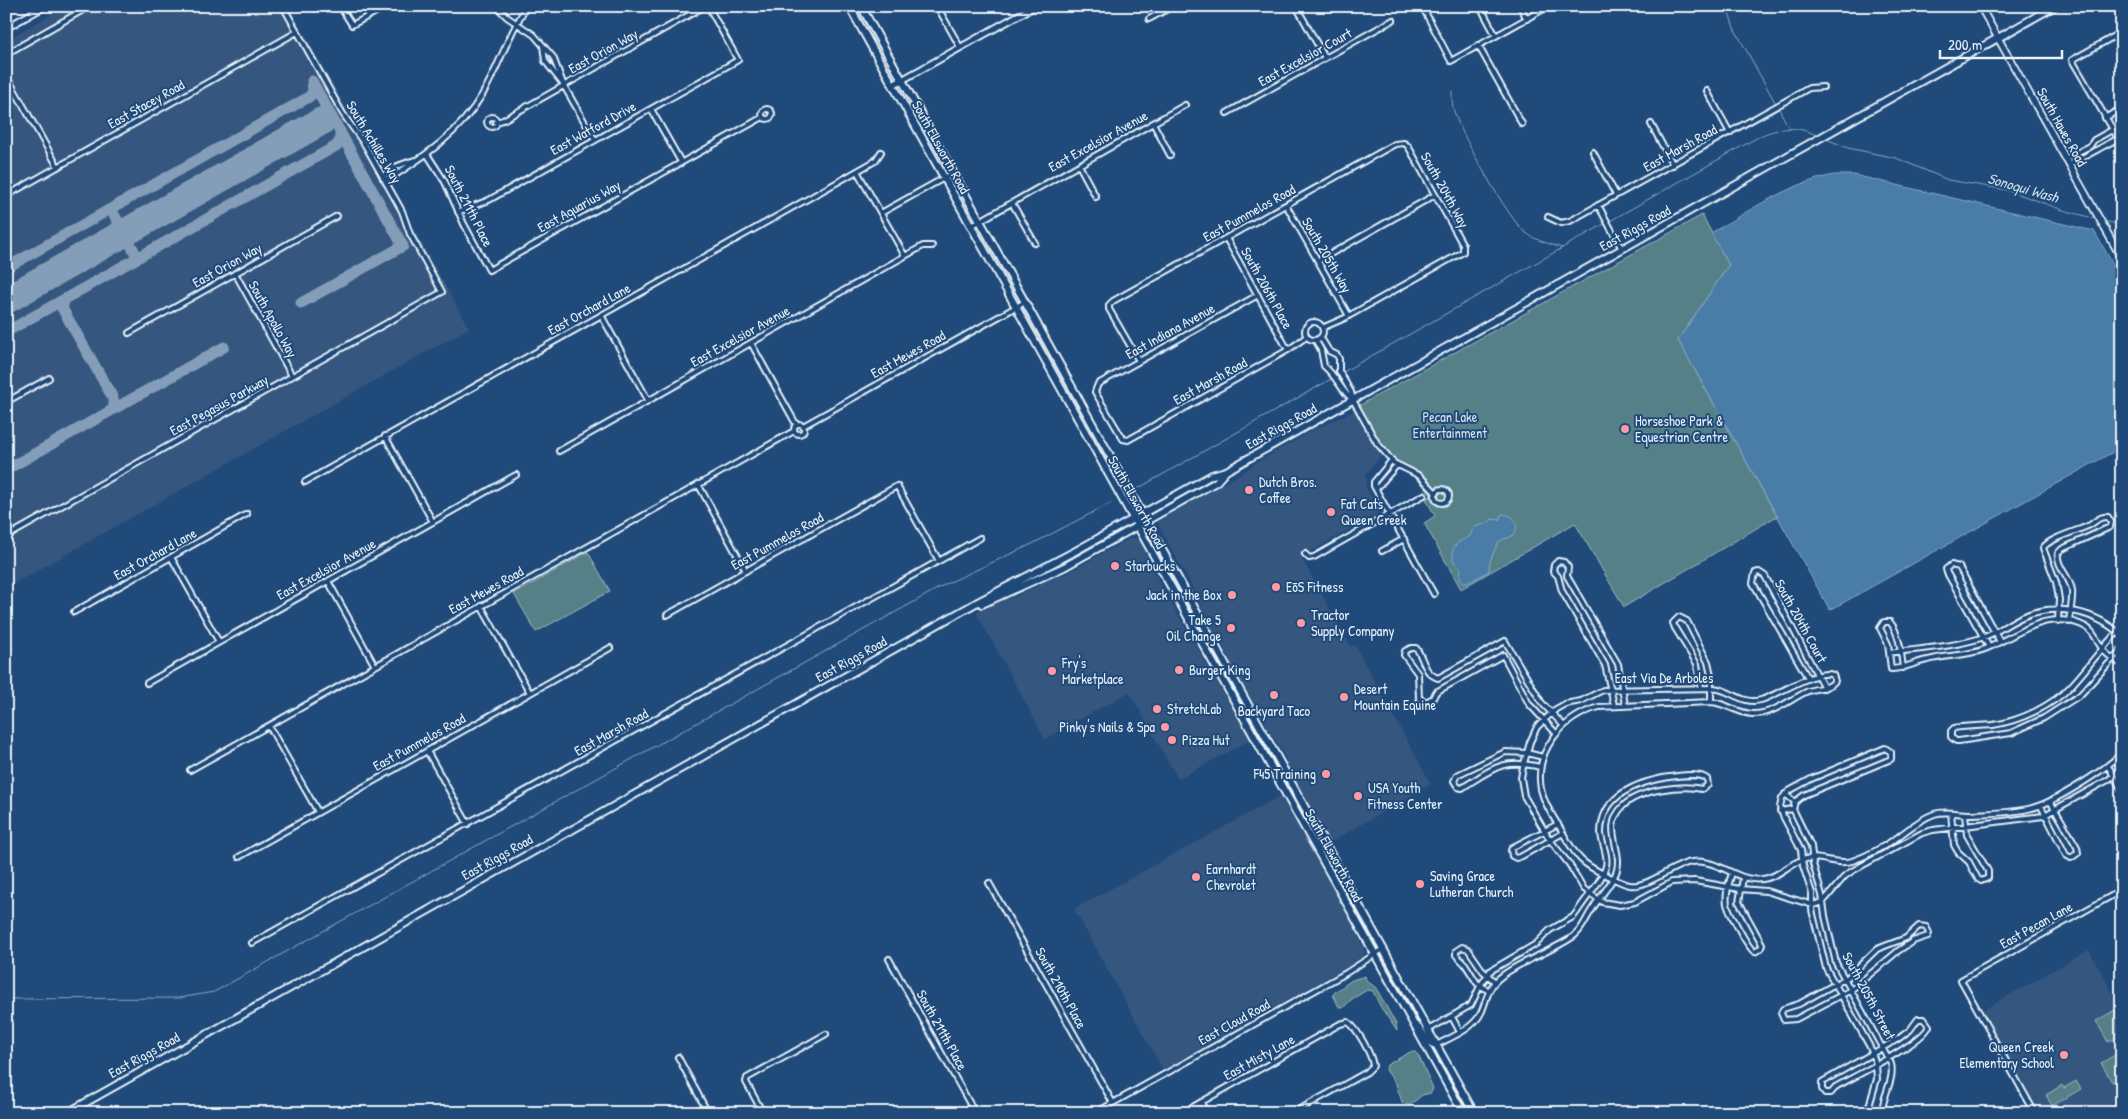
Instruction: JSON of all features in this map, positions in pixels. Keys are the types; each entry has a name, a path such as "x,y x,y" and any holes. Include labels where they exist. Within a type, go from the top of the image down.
{"main road":[{"name":"South Ellsworth Road","path":"849,6 1463,1113"},
{"name":"South Ellsworth Road","path":"861,6 1474,1113"},
{"name":"South Hawes Road","path":"1980,6 2122,259"},
{"name":"East Riggs Road","path":"940,624 1064,567 1216,482 1226,472 1353,400 2055,6"},
{"name":"East Riggs Road","path":"67,1113 940,624 1212,475 1226,472"},
{"path":"1253,736 1262,731"},
{"path":"1305,829 1313,823"},
{"path":"1413,1024 1422,1030 1429,1042 1436,1045"},
{"path":"2110,1113 2122,1106"}],"street":[{"path":"6,28 45,6"},
{"path":"6,54 90,6"},
{"name":"South Achilles Way","path":"283,6 343,114 361,139 402,211 415,244 442,292"},
{"path":"340,6 352,25 387,6"},
{"path":"496,6 534,35 553,57 564,86 595,140"},
{"path":"383,178 389,179 409,168 444,141 474,108 483,94 527,6"},
{"name":"East Watford Drive","path":"458,212 489,200 738,60 706,6"},
{"name":"East Orion Way","path":"496,122 503,120 706,6"},
{"path":"937,6 960,48"},
{"path":"893,85 1036,6"},
{"path":"1149,19 1173,6"},
{"path":"1296,6 1325,58"},
{"path":"1422,6 1451,61 1549,6"},
{"path":"1480,6 1496,36"},
{"path":"1520,6 1527,19"},
{"name":"East Excelsior Court","path":"1227,113 1393,20"},
{"name":"East Stacey Road","path":"6,196 297,32"},
{"path":"2122,32 2072,60 2122,145"},
{"path":"1478,45 1522,124"},
{"path":"543,46 545,61 564,86"},
{"path":"548,64 554,61"},
{"path":"6,75 58,167"},
{"name":"East Marsh Road","path":"1548,217 1561,223 1570,221 1810,88 1823,87"},
{"path":"1707,91 1730,133"},
{"name":"East Excelsior Avenue","path":"971,226 1185,105"},
{"path":"651,108 681,162"},
{"path":"2105,118 2122,108"},
{"name":"East Aquarius Way","path":"488,270 762,117"},
{"path":"1153,123 1170,155"},
{"path":"1651,124 1673,165"},
{"path":"2066,159 2090,146 2094,140 2112,130"},
{"path":"2102,136 2107,144"},
{"path":"2069,165 2117,139"},
{"name":"East Pummelos Road","path":"1139,360 1110,309 1109,305 1113,301 1395,144 1404,144"},
{"name":"South 204th Way","path":"1404,144 1408,146 1464,249"},
{"name":"East Orchard Lane","path":"305,482 875,161 881,152"},
{"path":"1592,152 1616,195"},
{"name":"South 211th Place","path":"427,154 445,182 488,270"},
{"path":"1079,165 1096,196"},
{"path":"857,171 905,256"},
{"path":"881,213 953,173"},
{"path":"1318,261 1436,195"},
{"path":"1012,203 1035,243"},
{"name":"South 205th Way","path":"1286,205 1349,316"},
{"path":"1598,205 1622,249"},
{"name":"East Orion Way","path":"129,333 337,216"},
{"name":"South 206th Place","path":"1226,238 1288,350"},
{"name":"East Excelsior Avenue","path":"559,451 923,246 932,246"},
{"name":"East Marsh Road","path":"1095,388 1095,392 1123,439 1128,440 1288,350 1306,337 1305,328 1309,323 1318,323 1322,328 1349,316 1461,254 1464,249"},
{"name":"South Apollo Way","path":"235,273 292,376"},
{"name":"East Pegasus Parkway","path":"6,537 442,292"},
{"name":"East Indiana Avenue","path":"1095,388 1103,380 1258,295"},
{"name":"East Mewes Road","path":"190,770 794,431 801,433 803,426 1025,302"},
{"path":"601,315 648,400"},
{"path":"1306,337 1316,341 1321,338 1322,328"},
{"path":"1321,338 1329,350 1337,355 1339,371 1377,443 1397,465 1420,476 1436,493"},
{"path":"1316,341 1321,350 1324,366 1334,374 1345,394 1353,400"},
{"path":"751,343 796,424 794,431"},
{"path":"6,402 49,378"},
{"path":"796,424 803,426"},
{"path":"385,436 433,522"},
{"path":"1392,460 1374,482 1376,489 1434,594"},
{"path":"1376,489 1397,465"},
{"path":"1381,474 1386,478"},
{"name":"East Excelsior Avenue","path":"147,683 516,475"},
{"path":"698,484 746,571"},
{"name":"East Pummelos Road","path":"667,615 897,486 940,561"},
{"path":"1306,554 1309,558 1314,557 1424,495"},
{"name":"East Orchard Lane","path":"74,612 247,514"},
{"path":"2058,621 2059,610 2056,582 2043,552 2044,546 2080,530 2100,518 2108,517 2111,522 2110,528 2062,549 2058,553 2059,561 2071,586 2069,622"},
{"name":"East Marsh Road","path":"252,944 980,538"},
{"path":"1382,551 1404,539"},
{"path":"172,557 219,642"},
{"path":"1614,705 1605,665 1562,591 1558,576 1554,571 1554,565 1558,561 1564,562 1568,567 1567,576 1616,660 1625,705"},
{"path":"1989,647 1947,573 1946,569 1952,565 1959,567 2000,642"},
{"name":"South 204th Court","path":"1808,678 1753,583 1755,573 1759,572 1765,576 1767,584 1824,688"},
{"path":"328,581 376,666"},
{"path":"481,606 530,693"},
{"path":"1890,653 1984,637 2024,616 2046,610 2070,611 2098,619 2122,636"},
{"path":"1701,688 1697,664 1675,628 1674,623 1679,617 1687,621 1708,662 1711,702"},
{"path":"1903,668 1893,625 1890,622 1884,622 1880,628 1887,639 1891,668 1903,668 1927,660 1968,654 2000,642 2029,626 2058,621 2069,622 2088,628 2102,649 2122,665"},
{"path":"2122,628 2067,690 2032,712 2004,723 1954,728 1951,737 1959,741 2011,733 2031,726 2080,695 2122,649"},
{"path":"1556,733 1542,721 1529,704 1503,655 1436,692 1434,698 1426,702 1419,698 1420,678 1414,666 1404,655 1404,652 1411,648 1416,648 1422,664 1432,675 1438,678 1506,641 1542,703 1564,726"},
{"name":"East Pummelos Road","path":"239,857 610,648"},
{"path":"1818,676 1830,673 1835,678 1834,684 1824,688"},
{"name":"East Via De Arboles","path":"1544,832 1524,796 1522,778 1524,763 1533,734 1542,721 1551,712 1565,704 1581,701 1604,690 1611,689 1711,688 1722,689 1738,698 1753,701 1780,693 1808,678 1818,676"},
{"name":"East Via De Arboles","path":"1558,824 1546,804 1541,790 1540,768 1543,757 1548,744 1556,733 1590,709 1614,705 1711,702 1723,704 1744,713 1762,713 1806,692 1824,688"},
{"path":"269,726 318,812"},
{"path":"1885,748 1891,752 1891,759 1815,790 1795,802 1793,809 1780,811 1780,802 1785,794 1811,779 1846,765 1885,748"},
{"path":"427,751 468,824"},
{"path":"1540,768 1524,763 1503,764 1462,788 1458,787 1454,781 1457,776 1502,752 1527,753 1543,757"},
{"path":"1563,833 1522,856 1516,858 1512,856 1510,850 1513,847 1558,824 1582,862 1605,875 1635,885 1648,881 1682,864 1696,861 1715,864 1743,878 1758,880 1771,878 1802,860 1813,858 1834,862 1853,861 1896,838 1927,817 1940,813 1965,814 2021,810 2040,806 2108,766 2122,752"},
{"path":"1544,832 1591,895 1598,900 1613,905 1628,904 1666,885 1680,881 1702,881 1740,890 1766,891 1813,905 1823,902 1840,881 1852,871 1922,833 2029,819 2046,815 2114,776 2122,768 2116,759"},
{"path":"1846,765 1850,775"},
{"path":"2108,766 2122,790"},
{"path":"1835,769 1839,780"},
{"path":"1428,1030 1471,1005 1487,975 1495,968 1536,944 1550,930 1573,917 1591,895 1596,884 1605,875 1607,859 1602,838 1602,826 1605,814 1613,800 1624,792 1645,783 1674,777 1704,776 1708,782 1706,788 1667,789 1641,795 1622,808 1616,815 1612,830 1619,862 1613,878 1584,924 1576,934 1495,982 1489,992 1482,1012 1475,1022 1436,1045"},
{"path":"1624,792 1630,801"},
{"path":"1785,794 1795,802"},
{"path":"1613,800 1622,808"},
{"path":"2040,806 2066,855 2071,858 2076,856 2079,850 2050,801"},
{"name":"South 205th Street","path":"1793,809 1810,842 1834,958 1888,1058 1892,1072 1882,1113"},
{"name":"South 205th Street","path":"1780,811 1799,846 1812,893 1824,964 1873,1054 1876,1064 1877,1079 1868,1105 1868,1113"},
{"path":"1951,812 1954,845 1958,852 1969,862 1978,880 1985,880 1988,878 1988,871 1968,839 1965,814"},
{"path":"1732,873 1728,886 1728,909 1748,947 1755,952 1761,948 1762,944 1740,906 1740,890 1743,878"},
{"name":"South 210th Place","path":"989,884 1112,1103"},
{"name":"East Pecan Lane","path":"2035,1113 1961,980 2122,890"},
{"path":"1919,926 1926,927 1928,930 1929,933 1925,939 1913,941 1898,950 1851,990 1796,1019 1787,1021 1782,1016 1783,1009 1799,1004 1844,979 1853,974 1877,949 1906,938 1919,926"},
{"path":"1489,992 1480,986 1465,964 1458,958 1456,951 1462,947 1468,949 1487,975 1495,982"},
{"name":"East Cloud Road","path":"1095,1113 1346,973 1383,949"},
{"name":"South 211th Place","path":"889,959 975,1113"},
{"path":"1452,1017 1460,1032"},
{"path":"1918,1020 1927,1021 1928,1030 1914,1042 1837,1086 1831,1093 1825,1093 1822,1090 1822,1082 1883,1048 1904,1036 1918,1020"},
{"name":"East Misty Lane","path":"1182,1113 1340,1024 1348,1022 1354,1028 1373,1066 1367,1072 1292,1113"},
{"path":"763,1113 746,1082 747,1078 826,1034"},
{"path":"678,1058 708,1113"},
{"path":"1201,1102 1206,1113"}],"shaded area":[{"path":"66,6 289,6 469,328 6,588 6,40"},
{"path":"1834,175 1854,175 2094,231 2122,280 2122,447 1830,610 1678,340 1729,265 1711,233 1786,191 1802,184"},
{"path":"1354,411 1371,441 1382,454 1365,476 1368,482 1365,484 1366,487 1379,510 1377,514 1301,557 1351,647 1355,645 1431,784 1331,842 1294,780 1285,757 1231,665 1224,648 1204,615 1198,598 1158,524 1160,520 1245,471 1257,462 1315,429"},
{"path":"1502,514 1513,518 1517,528 1516,531 1513,535 1498,542 1490,561 1489,571 1467,583 1463,583 1460,578 1461,569 1453,560 1453,548 1459,542 1469,537 1475,527 1488,523 1492,519 1499,520"},
{"path":"1131,538 1137,538 1141,543 1160,584 1251,740 1178,779 1129,692 1045,739 976,612 1065,574"},
{"path":"1282,795 1365,950 1364,955 1354,963 1163,1070 1074,909"},
{"name":"Queen Creek Elementary School","path":"2089,950 2122,1010 2122,1098 2096,1113 2038,1113 1981,1011"}],"green space":[{"name":"Horseshoe Park & Equestrian Centre","path":"1702,215 1729,265 1678,340 1777,516 1624,607 1575,523 1461,589 1424,523 1435,516 1426,499 1431,496 1421,483 1382,454 1386,450 1377,439 1360,405"},
{"path":"588,552 610,591 536,632 514,594"},
{"path":"1365,976 1366,980 1376,988 1396,1024 1397,1031 1380,1006 1373,991 1367,990 1352,999 1343,1008 1339,1007 1333,995 1335,992 1352,980"},
{"path":"2115,1010 2122,1023 2122,1035 2108,1042 2096,1021"},
{"path":"2122,1051 2122,1077 2112,1082 2101,1063"},
{"path":"1410,1052 1415,1052 1418,1055 1433,1088 1431,1093 1422,1095 1409,1106 1402,1102 1396,1084 1386,1070 1387,1065"},
{"path":"2076,1081 2081,1089 2052,1106 2046,1095 2062,1085 2064,1088"}],"waterway":[{"path":"1727,6 1734,28 1776,104"},
{"path":"1452,91 1453,108 1459,124 1476,158 1509,213 1530,236 1562,248"},
{"path":"1778,107 1789,128"},
{"path":"1343,372 1760,136 1789,128 1811,132 1818,136"},
{"name":"Sonoqui Wash","path":"1824,138 1848,148 1896,158 1948,180 2007,190 2063,210 2097,219"},
{"name":"Sonoqui Wash","path":"2103,221 2122,225"},
{"path":"1137,489 1333,378"},
{"path":"6,999 179,998 214,992 946,584 1032,544 1111,503"}],"taxiway":[{"path":"6,268 309,97 313,91 312,81"},
{"path":"301,303 403,246 313,83"},
{"path":"6,332 336,146 340,141 340,131"},
{"path":"111,209 138,258"},
{"path":"65,299 62,308 113,398 114,406 112,410"},
{"path":"11,467 224,347"}],"runway":[{"path":"6,300 322,121"}],"place":[{"name":"Horseshoe Park & Equestrian Centre","path":"1625,429"},
{"name":"Dutch Bros. Coffee","path":"1249,490"},
{"name":"Fat Cats Queen Creek","path":"1331,512"},
{"name":"Starbucks","path":"1115,566"},
{"name":"EōS Fitness","path":"1276,587"},
{"name":"Jack in the Box","path":"1232,595"},
{"name":"Tractor Supply Company","path":"1301,623"},
{"name":"Take 5 Oil Change","path":"1231,628"},
{"name":"Burger King","path":"1179,670"},
{"name":"Fry's Marketplace","path":"1052,671"},
{"name":"Backyard Taco","path":"1274,695"},
{"name":"Desert Mountain Equine","path":"1344,697"},
{"name":"StretchLab","path":"1157,709"},
{"name":"Pinky's Nails & Spa","path":"1165,727"},
{"name":"Pizza Hut","path":"1172,740"},
{"name":"F45 Training","path":"1326,774"},
{"name":"USA Youth Fitness Center","path":"1358,796"},
{"name":"Earnhardt Chevrolet","path":"1196,877"},
{"name":"Saving Grace Lutheran Church","path":"1420,884"},
{"name":"Queen Creek Elementary School","path":"2064,1055"}],"park label":[{"name":"Pecan Lake Entertainment","path":"1450,426"}]}
